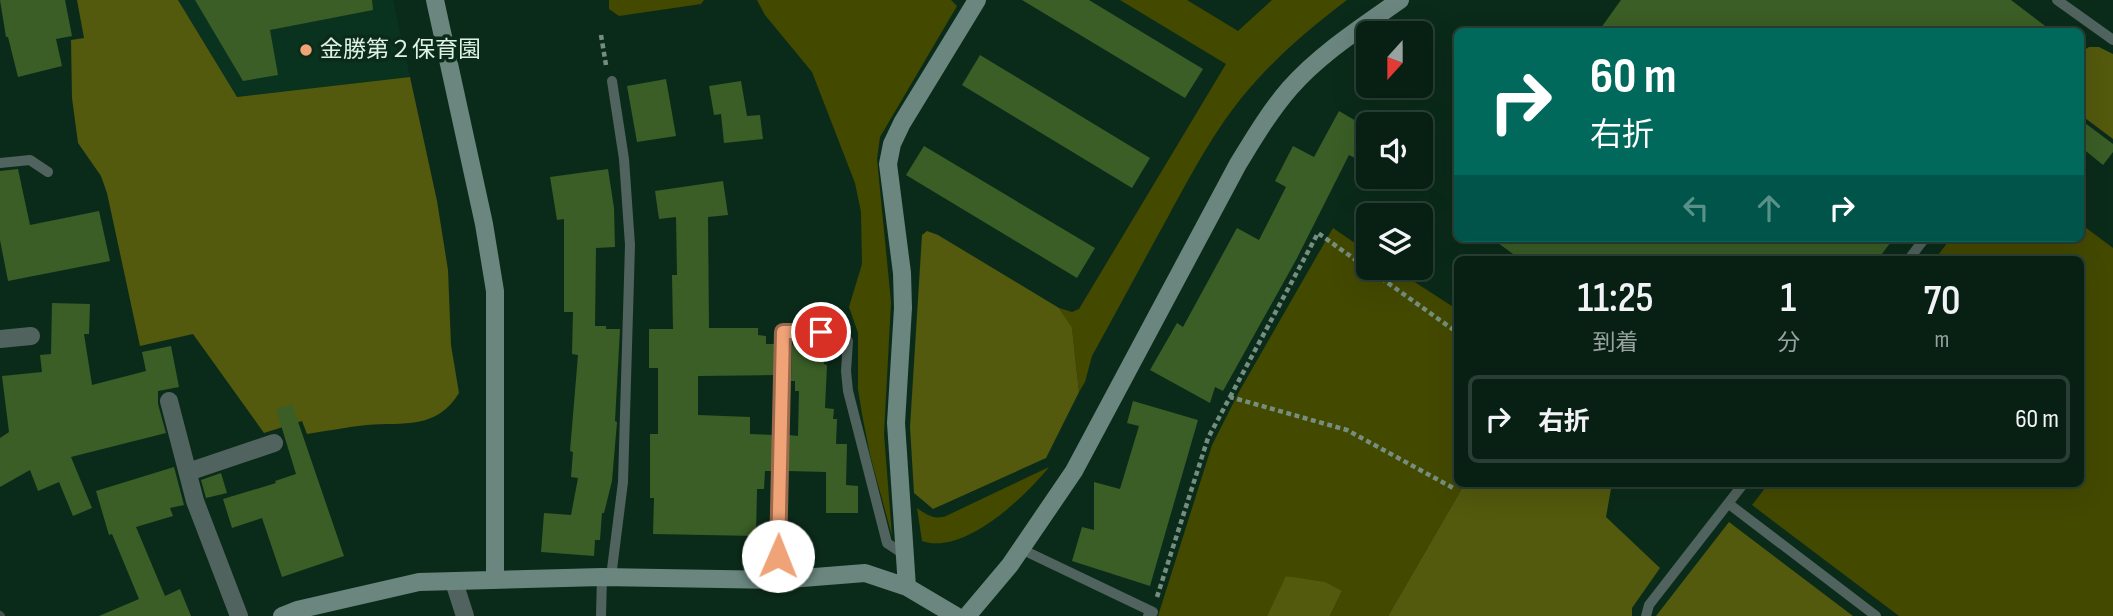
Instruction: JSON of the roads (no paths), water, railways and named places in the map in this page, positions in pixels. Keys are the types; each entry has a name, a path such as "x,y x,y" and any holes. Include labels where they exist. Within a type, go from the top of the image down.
{"street":[{"path":"435,0 484,224 495,292 495,579"},
{"path":"907,587 896,423 903,307 902,274 888,164 892,144 902,123 977,0"},
{"path":"968,616 1021,549 1074,471 1238,164 1262,126 1290,88 1330,50 1400,0"},
{"path":"0,339 31,336"},
{"path":"169,401 195,502 239,616"},
{"path":"188,472 274,443"},
{"path":"282,616 297,610 419,582 607,577 777,580 866,573 907,587 956,616"},
{"path":"454,582 465,616"}],"lane":[{"path":"2057,0 2113,40"},
{"path":"2082,28 2087,22"},
{"path":"601,616 623,482 630,244 624,159 610,77"},
{"path":"0,163 30,160 48,172"},
{"path":"777,580 783,332 841,333 848,341 848,391 878,514 887,543 905,555"},
{"path":"1646,616 1648,605 1741,487"},
{"path":"1729,504 1876,616"},
{"path":"1021,549 1151,614"}],"place":[{"name":"金勝第２保育園","path":"306,50"}]}
